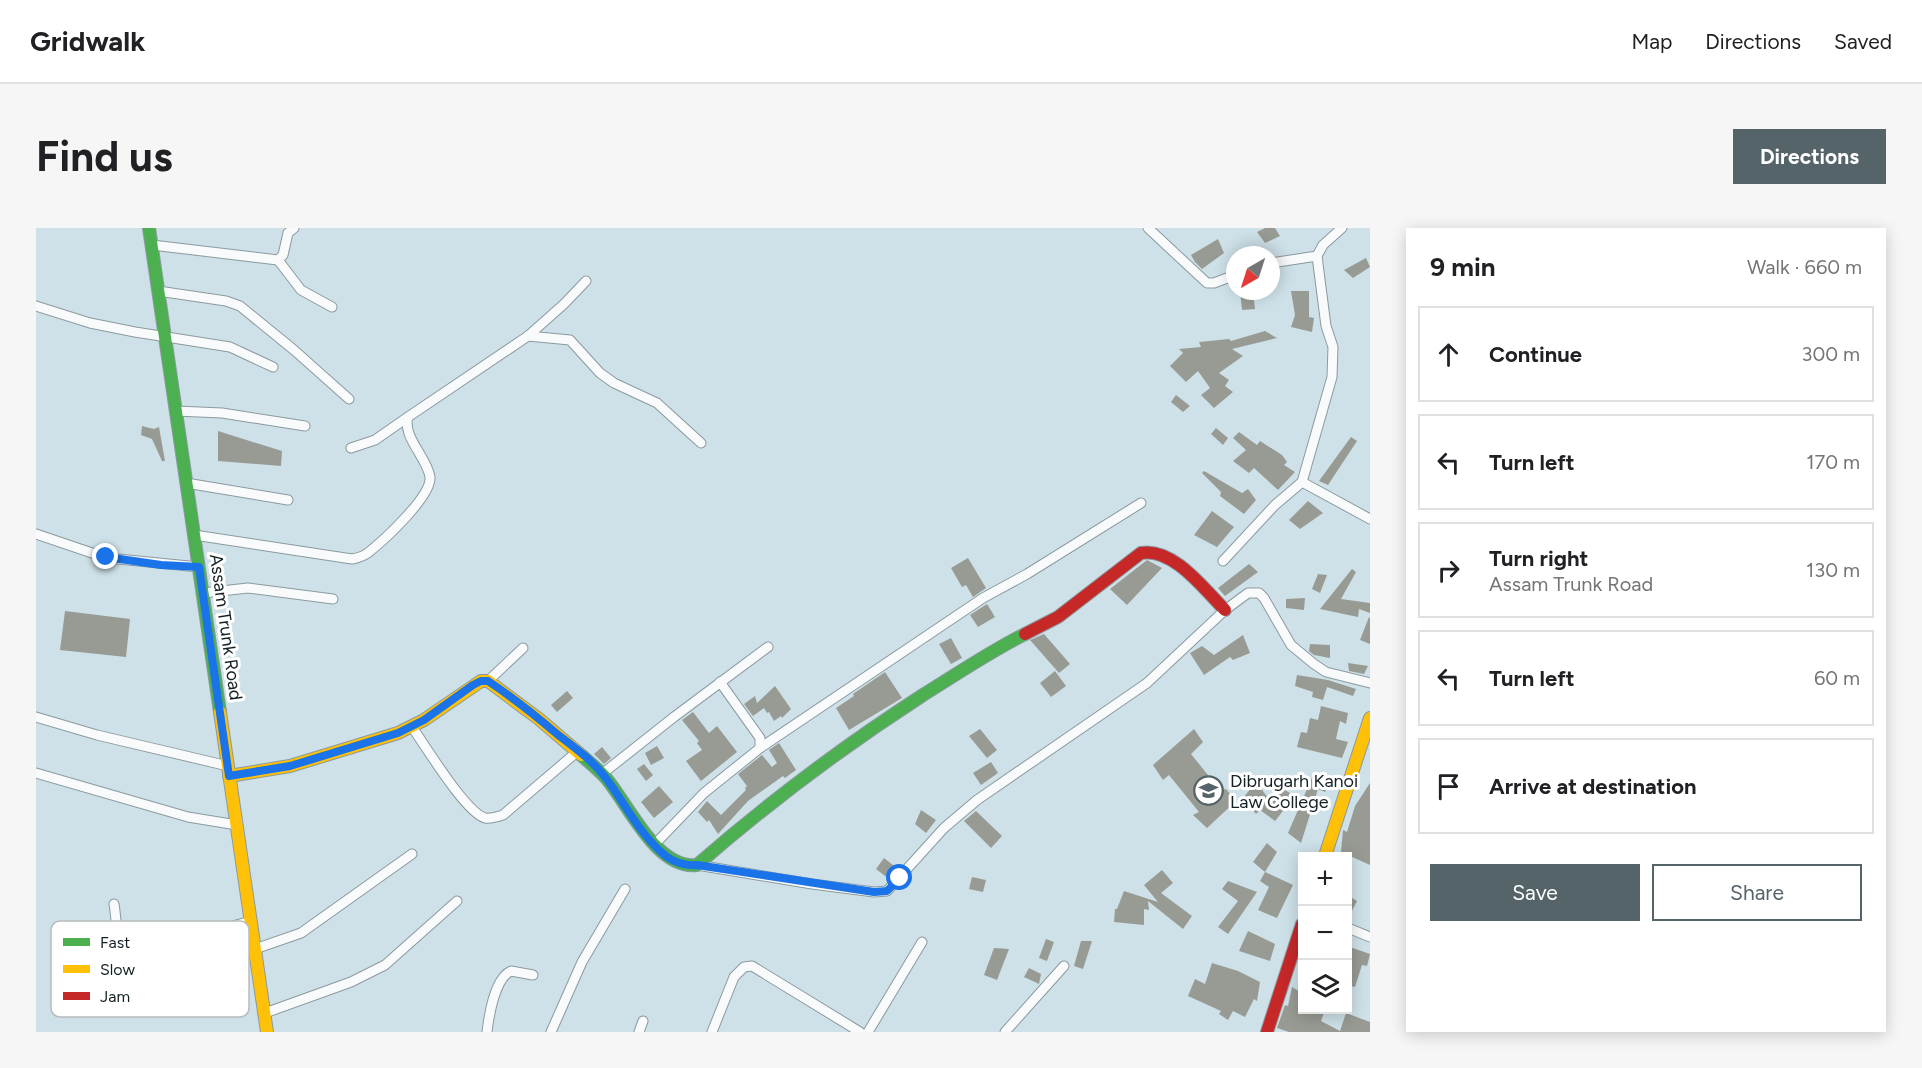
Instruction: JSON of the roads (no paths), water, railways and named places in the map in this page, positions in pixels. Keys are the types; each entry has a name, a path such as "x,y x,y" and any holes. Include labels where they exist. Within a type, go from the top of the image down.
{"street":[{"name":"Assam Trunk Road","path":"149,228 267,1032"},
{"path":"278,260 282,255 288,233 294,228"},
{"path":"1148,228 1207,283 1215,283 1226,279"},
{"path":"1223,561 1269,510 1302,482 1332,377 1333,347 1326,326 1317,256 1323,245 1342,228"},
{"path":"152,245 278,260 301,290 332,307"},
{"path":"1280,262 1317,256"},
{"path":"351,448 375,440 528,336 586,281"},
{"path":"158,291 226,301 240,306 349,399"},
{"path":"36,306 90,322 164,338 230,347 273,367"},
{"path":"528,336 570,340 600,373 657,403 701,443"},
{"path":"176,411 222,413 305,426"},
{"path":"194,535 344,558 361,557 420,502 431,481 429,470 407,429 408,417"},
{"path":"1302,482 1370,519"},
{"path":"186,483 288,500"},
{"path":"655,844 704,793 760,748 982,598 1027,574 1141,503"},
{"path":"36,534 95,554 118,559 199,567"},
{"path":"697,865 753,816 849,744 995,649 1058,617 1141,553 1152,551 1179,564 1225,610"},
{"path":"203,593 248,588 333,599"},
{"path":"36,717 229,773 290,766 398,733 412,727 473,685 481,681 488,681 579,751 602,774 642,831 668,857 678,863 874,892 887,891 954,818 977,800 1148,683 1225,610 1248,593 1259,593 1281,625 1291,645 1314,664 1326,672 1370,683"},
{"path":"602,774 768,647"},
{"path":"488,681 523,648"},
{"path":"720,682 760,738 760,748"},
{"path":"1326,852 1370,718"},
{"path":"412,727 463,800 478,815 485,818 497,818 502,815 579,751"},
{"path":"36,774 188,817 237,825"},
{"path":"255,949 301,933 412,854"},
{"path":"551,1032 582,962 625,889"},
{"path":"265,1013 351,982 385,966 457,901"},
{"path":"114,904 117,921"},
{"path":"1352,930 1370,937"},
{"path":"1267,1032 1298,936"},
{"path":"868,1032 922,942"},
{"path":"712,1032 734,977 744,967 752,966 860,1032"},
{"path":"1005,1032 1064,966"},
{"path":"487,1032 495,993 502,978 511,971 533,975"},
{"path":"639,1032 643,1021"}],"place":[{"name":"Dibrugarh Kanoi Law College","path":"1209,791"}]}
